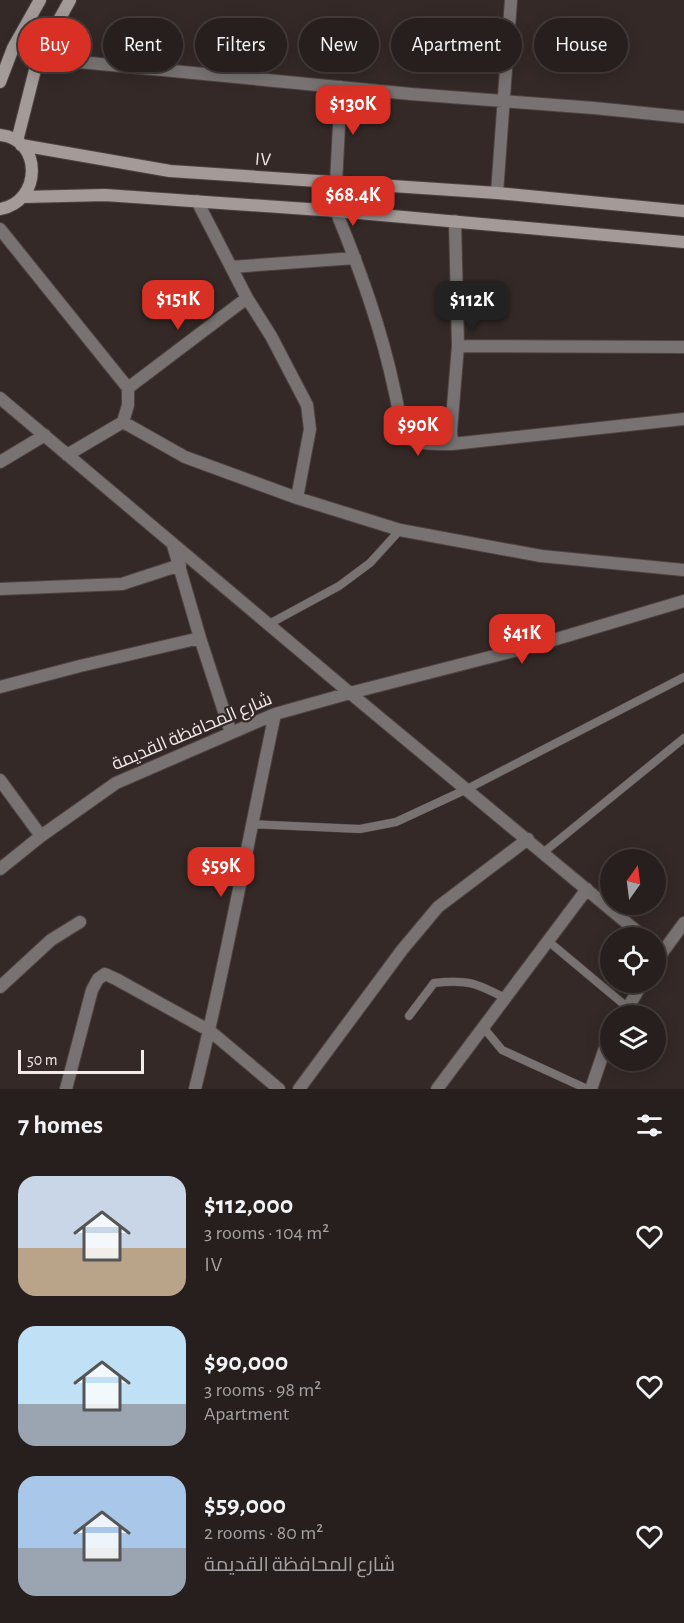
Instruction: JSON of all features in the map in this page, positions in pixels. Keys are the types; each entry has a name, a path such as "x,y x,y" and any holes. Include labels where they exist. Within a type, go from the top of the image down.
{"main road":[{"path":"0,82 13,48 40,0"},
{"path":"60,18 70,0"},
{"path":"0,208 14,204 22,197 29,188 32,177 32,165 28,154 19,143 35,72"},
{"name":"١٧","path":"0,135 19,143 170,171 497,193 684,211"},
{"path":"22,197 105,195 336,210 684,242"}],"street":[{"path":"497,193 511,0"},
{"path":"91,63 684,117"},
{"path":"336,183 341,87"},
{"path":"197,201 247,298 272,336 307,405 310,429 297,498"},
{"path":"336,210 373,308 404,432 409,439 419,442 452,444 684,419"},
{"path":"452,444 458,346 455,221"},
{"path":"0,229 128,388 128,405 123,422 67,454"},
{"path":"231,267 355,258"},
{"path":"128,388 247,298"},
{"path":"458,346 684,347"},
{"path":"0,398 632,927"},
{"path":"123,422 185,457 297,498 400,530 541,556 684,570"},
{"path":"0,462 45,435"},
{"path":"173,543 200,638 231,733"},
{"path":"0,589 122,584 180,565"},
{"name":"شارع المحافظة القديمة","path":"0,868 116,783 275,714 533,646 684,601"},
{"path":"0,687 200,638"},
{"path":"195,1089 210,1031 275,714"},
{"path":"0,780 41,836"},
{"path":"298,1089 402,950 438,907 528,839"},
{"path":"437,1089 586,889"},
{"path":"0,987 51,940 80,921"},
{"path":"666,943 684,922"},
{"path":"66,1089 92,990 98,979 105,974 210,1031 279,1089"},
{"path":"589,1089 600,1060"}],"lane":[{"path":"269,624 339,586 370,563 400,530"},
{"path":"251,824 360,829 396,822 468,789 684,677"},
{"path":"543,852 684,738"},
{"path":"548,941 618,1005"},
{"path":"409,1016 434,983 456,980 480,985 505,998"},
{"path":"483,1027 502,1050 589,1089"}]}
